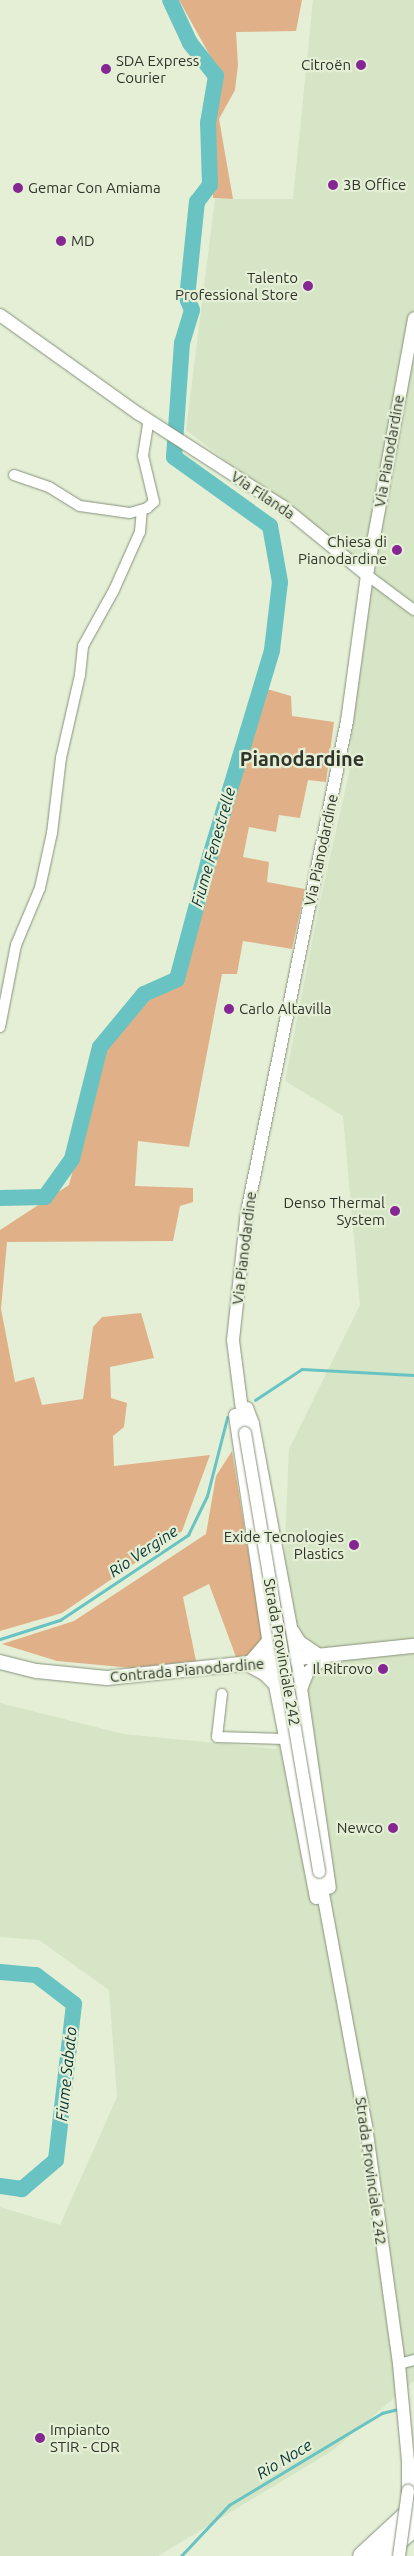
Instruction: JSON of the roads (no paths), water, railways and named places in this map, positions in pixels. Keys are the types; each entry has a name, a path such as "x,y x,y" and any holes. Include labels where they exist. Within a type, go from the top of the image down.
{"highway":[{"path":"362,2556 411,2499"},
{"path":"382,2556 414,2527"}],"main road":[{"name":"Contrada Pianodardine","path":"0,1662 77,1676 108,1678 247,1666 325,1655 414,1646"}],"street":[{"path":"0,315 149,420 143,456 154,502 142,510 130,513 80,506 49,487 14,475"},
{"name":"Via Pianodardine","path":"237,1382 233,1340 247,1212 347,721 367,575 414,318"},
{"name":"Via Filanda","path":"149,420 282,506 367,575"},
{"path":"0,1027 16,945 40,888 52,833 62,758 80,675 83,646 114,590 140,532 142,510"},
{"path":"367,575 414,610"},
{"path":"237,1382 253,1424 302,1689 333,1908 333,1946"},
{"path":"237,1382 236,1440 284,1739 320,1916 333,1946"},
{"name":"Strada Provinciale 242","path":"237,1382 319,1872 366,2126 399,2364 411,2499"},
{"path":"289,1626 300,1642 325,1655 308,1672 302,1689"},
{"path":"268,1641 247,1666 264,1674 275,1685"},
{"path":"222,1694 216,1737 284,1739"},
{"path":"399,2364 414,2360"},
{"path":"399,2556 411,2499"}],"waterway":[{"name":"Fiume Fenestrelle","path":"0,1198 45,1197 72,1159 100,1047 144,994 177,979 210,856 272,650 280,582 270,526 174,457 182,343 192,310 187,298 197,202 210,185 208,123 216,76 190,43 170,0"},
{"name":"Rio Vergine","path":"255,1400 302,1369 414,1375"},
{"name":"Rio Vergine","path":"0,1639 60,1620 188,1535 207,1496 227,1418"},
{"name":"Fiume Sabato","path":"0,1972 36,1975 74,2004 56,2160 22,2189 0,2186"},
{"name":"Rio Noce","path":"181,2556 229,2505 382,2413 398,2409"}],"place":[{"name":"Citroën","path":"361,65"},
{"name":"SDA Express Courier","path":"106,69"},
{"name":"3B Office","path":"333,185"},
{"name":"Gemar Con Amiama","path":"18,188"},
{"name":"MD","path":"61,241"},
{"name":"Talento Professional Store","path":"308,286"},
{"name":"Chiesa di Pianodardine","path":"397,550"},
{"name":"Carlo Altavilla","path":"229,1009"},
{"name":"Denso Thermal System","path":"395,1211"},
{"name":"Exide Tecnologies Plastics","path":"354,1545"},
{"name":"Il Ritrovo","path":"383,1669"},
{"name":"Newco","path":"393,1828"},
{"name":"Impianto STIR - CDR","path":"40,2438"}],"district":[{"name":"Pianodardine","path":"302,758"}]}
